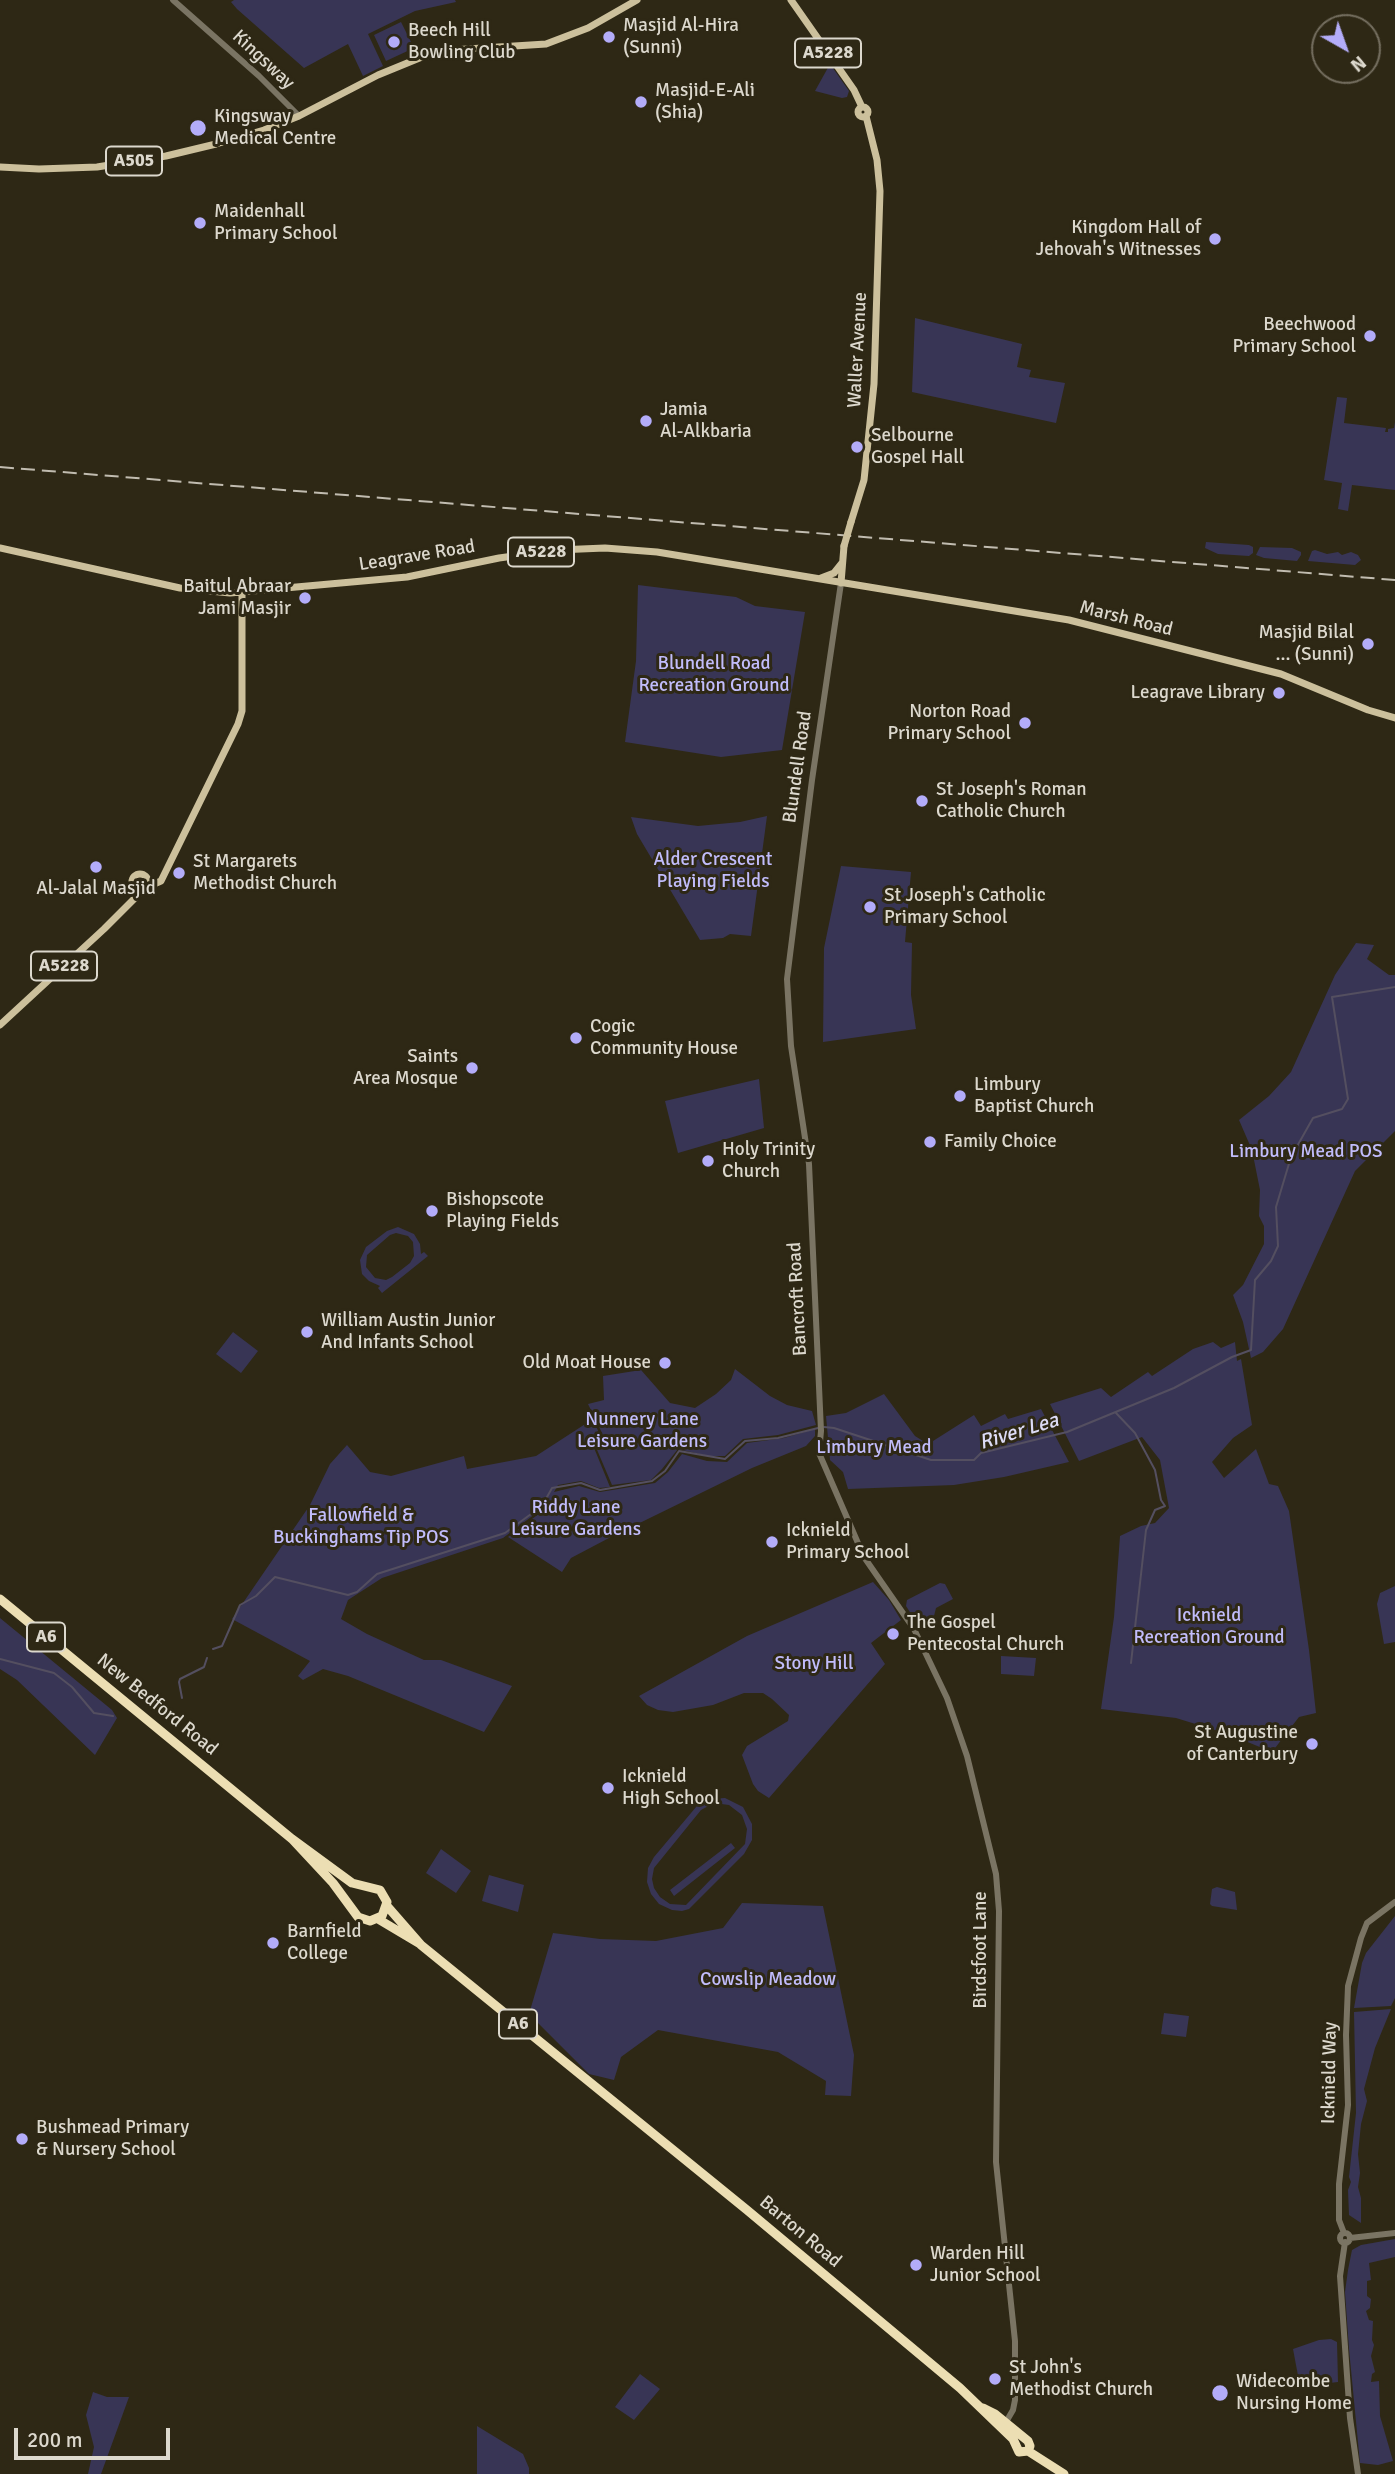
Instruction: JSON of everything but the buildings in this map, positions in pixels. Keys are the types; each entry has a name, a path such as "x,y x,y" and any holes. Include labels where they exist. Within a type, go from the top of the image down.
{"highway":[{"name":"New Bedford Road","path":"0,1599 292,1839 352,1883 368,1887"},
{"name":"New Bedford Road","path":"292,1839 354,1910"},
{"name":"A6","path":"368,1887 380,1891 386,1898 387,1906 421,1945"},
{"path":"354,1910 355,1895 368,1887"},
{"path":"378,1919 387,1906"},
{"name":"A6","path":"354,1910 364,1920 378,1919 421,1945"},
{"name":"Barton Road","path":"421,1945 747,2210 982,2407 1013,2439 1016,2447"},
{"name":"Barton Road","path":"982,2407 1006,2422 1024,2439"},
{"path":"1028,2451 1030,2444 1024,2439 1018,2441 1016,2447 1021,2453 1028,2451 1064,2474"}],"main road":[{"name":"A505","path":"0,167 71,169 144,160 216,144 299,116 374,77 422,57 451,50 546,44 588,29 637,0"},
{"name":"Waller Avenue","path":"790,0 854,90 862,107 868,110 866,117 877,160 880,191 874,384 864,480 844,546 841,583"},
{"name":"Leagrave Road","path":"0,548 180,588 242,593 407,577 499,558 557,550 605,548 657,552 841,583"},
{"path":"817,579 834,573 842,562"},
{"name":"Marsh Road","path":"841,583 1036,613 1112,630 1281,674 1395,719"},
{"path":"133,886 138,890 161,881 224,756 242,711 242,593"},
{"path":"128,906 135,876 161,881"},
{"path":"144,876 147,882 145,888"},
{"name":"A5228","path":"0,1025 145,888"}],"street":[{"name":"Kingsway","path":"173,0 259,76 299,116"},
{"name":"Blundell Road","path":"809,1164 792,1046 788,969 841,583"},
{"name":"Bancroft Road","path":"809,1164 820,1428"},
{"name":"Birdsfoot Lane","path":"820,1428 819,1453 859,1546 870,1567 914,1629 947,1698 967,1756 996,1874 999,1911 996,2162 1015,2342 1015,2400 1006,2422"},
{"name":"Icknield Way","path":"1358,2474 1350,2418 1340,2276 1346,2238 1339,2220 1339,2208 1348,2105 1346,2035 1349,1986 1367,1923 1395,1902"},
{"path":"1346,2238 1395,2233"}],"green space":[{"path":"231,2 456,2 415,11 368,34 383,66 363,76 348,44 304,68 237,9"},
{"name":"Beech Hill Bowling Club","path":"401,22 414,48 386,61 374,35"},
{"path":"830,64 849,91 847,97 815,91"},
{"path":"915,318 1022,344 1017,367 1031,370 1029,377 1065,383 1056,423 912,392"},
{"path":"1337,397 1347,398 1344,423 1386,428 1385,432 1388,432 1388,429 1394,428 1395,422 1395,490 1352,485 1348,511 1338,509 1342,483 1324,480"},
{"path":"1206,542 1249,545 1253,547 1253,553 1249,556 1218,554 1205,548"},
{"path":"1260,547 1292,548 1301,552 1301,555 1297,561 1264,558 1256,555"},
{"path":"1315,550 1327,554 1338,552 1342,555 1351,552 1361,560 1355,565 1308,561"},
{"name":"Blundell Road Recreation Ground","path":"638,585 736,597 755,606 805,612 782,750 721,757 625,742 636,661"},
{"name":"Alder Crescent Playing Fields","path":"767,816 751,936 730,934 723,938 700,940 637,834 631,817 698,826"},
{"path":"841,866 911,872 905,942 912,943 911,995 916,1029 823,1042 824,948"},
{"name":"Limbury Mead POS","path":"1356,943 1374,945 1367,959 1389,975 1395,975 1395,1131 1355,1171 1283,1329 1263,1352 1251,1358 1243,1322 1233,1295 1243,1285 1264,1244 1264,1226 1259,1216 1260,1190 1252,1150 1239,1120 1269,1096 1291,1072 1335,975"},
{"path":"759,1079 764,1128 678,1153 665,1101"},
{"path":"398,1227 414,1234 420,1244 421,1254 424,1252 428,1256 382,1293 378,1288 380,1286 362,1274 360,1260 366,1247 387,1231","holes":["396,1233 408,1236 413,1242 414,1256 410,1263 386,1280 375,1278 366,1267 367,1255 390,1235"]},
{"path":"233,1332 258,1351 241,1373 216,1354"},
{"name":"Icknield Recreation Ground","path":"1213,1342 1221,1348 1235,1342 1237,1361 1241,1359 1252,1425 1233,1438 1212,1462 1224,1478 1256,1449 1269,1484 1278,1486 1289,1511 1316,1713 1299,1717 1272,1752 1228,1734 1176,1718 1101,1709 1114,1617 1120,1536 1155,1523 1169,1508 1160,1460 1142,1437 1079,1461 1050,1404 1101,1388 1111,1397 1148,1372 1152,1376 1193,1349"},
{"name":"Nunnery Lane Leisure Gardens","path":"735,1369 770,1396 787,1405 812,1411 816,1425 778,1435 743,1439 725,1456 708,1456 678,1449 651,1480 612,1485 592,1438 602,1433 588,1404 604,1400 603,1376 641,1370 670,1403 695,1408 731,1380"},
{"name":"Limbury Mead","path":"884,1394 915,1436 923,1441 933,1441 974,1415 981,1426 1005,1414 1008,1419 1041,1409 1069,1462 954,1485 848,1489 843,1472 830,1460 826,1416 846,1413"},
{"name":"Fallowfield & Buckinghams Tip POS","path":"593,1419 599,1433 590,1438 610,1487 599,1488 581,1481 558,1485 554,1492 579,1486 600,1492 655,1483 682,1454 707,1461 727,1462 747,1443 784,1438 815,1429 815,1436 806,1446 752,1468 571,1558 562,1572 508,1537 544,1510 550,1497 543,1508 503,1538 382,1578 348,1600 341,1619 367,1634 424,1660 441,1660 512,1686 484,1732 348,1676 323,1669 303,1680 298,1676 310,1661 232,1619 310,1505 330,1464 347,1445 370,1472 391,1476 464,1456 467,1469 536,1456"},
{"name":"Stony Hill","path":"873,1582 889,1600 901,1620 871,1643 885,1664 769,1798 753,1784 742,1755 747,1746 788,1721 789,1715 772,1699 763,1693 744,1693 713,1705 673,1712 647,1705 639,1696 747,1636"},
{"path":"940,1583 945,1584 953,1599 936,1608 934,1616 921,1623 915,1620 906,1606 907,1600"},
{"path":"1395,1586 1395,1642 1384,1644 1377,1604 1380,1593"},
{"path":"0,1618 112,1710 117,1718 95,1755 17,1680 0,1669"},
{"path":"1001,1656 1036,1658 1034,1676 1001,1674"},
{"path":"707,1794 710,1799 725,1798 743,1807 752,1824 752,1840 744,1854 689,1909 672,1910 659,1904 651,1894 647,1882 648,1868 654,1857","holes":["714,1803 729,1805 742,1815 747,1829 745,1844 686,1905 670,1904 660,1897 654,1888 654,1868 701,1810"]},
{"path":"731,1843 735,1848 674,1896 670,1890"},
{"path":"441,1849 471,1871 456,1893 426,1873"},
{"path":"489,1875 524,1885 518,1912 482,1901"},
{"path":"1217,1887 1235,1892 1237,1910 1210,1904 1212,1889"},
{"name":"Cowslip Meadow","path":"742,1903 823,1906 854,2055 851,2096 825,2095 826,2081 778,2052 658,2030 621,2057 614,2080 589,2074 529,2014 553,1933 600,1939 656,1941 723,1928"},
{"path":"1395,1916 1395,1998 1391,2006 1354,2008 1366,1953"},
{"path":"1391,2009 1375,2048 1364,2089 1367,2101 1358,2154 1361,2223 1349,2215 1348,2190 1351,2182 1349,2177 1356,2113 1354,2012"},
{"path":"1164,2013 1189,2016 1186,2037 1161,2034"},
{"path":"1395,2239 1395,2257 1369,2263 1371,2280 1367,2281 1367,2296 1371,2299 1370,2308 1366,2311 1369,2320 1373,2321 1374,2345 1371,2356 1375,2372 1371,2382 1379,2381 1380,2416 1393,2461 1378,2465 1360,2463 1345,2292 1348,2270 1352,2250 1361,2245"},
{"path":"1331,2339 1337,2342 1338,2382 1312,2385 1299,2381 1293,2349"},
{"path":"640,2374 660,2389 634,2420 615,2407"},
{"path":"93,2392 107,2397 129,2397 101,2474 88,2474 94,2447 86,2415"},
{"path":"477,2426 523,2454 529,2474 477,2474"}],"waterway":[{"name":"River Lea","path":"824,1427 931,1460 974,1460 981,1453 1067,1432 1174,1388 1232,1357 1251,1350 1255,1280 1271,1261 1278,1246 1276,1207 1291,1157 1313,1118 1342,1109 1348,1099 1332,997 1395,987"},
{"path":"1116,1413 1135,1433 1155,1470 1161,1500 1165,1506 1155,1510 1146,1530 1131,1663"},
{"name":"River Lea","path":"213,1649 222,1646 240,1605 256,1596 275,1577 348,1595 357,1592 377,1574 505,1533 542,1506 552,1488 581,1483 600,1490 652,1481 665,1471 679,1451 725,1459 745,1441 778,1438 818,1428"},
{"name":"River Lea","path":"182,1698 180,1679 204,1667 207,1658"},
{"name":"River Lea","path":"0,1659 54,1673 72,1687 94,1713 113,1716"}],"railway":[{"path":"0,467 1395,580"}],"place":[{"name":"Masjid Al-Hira (Sunni)","path":"609,37"},
{"name":"Beech Hill Bowling Club","path":"394,42"},
{"name":"Masjid-E-Ali (Shia)","path":"641,102"},
{"name":"Kingsway Medical Centre","path":"198,128"},
{"name":"Maidenhall Primary School","path":"200,223"},
{"name":"Kingdom Hall of Jehovah's Witnesses","path":"1215,239"},
{"name":"Beechwood Primary School","path":"1370,336"},
{"name":"Jamia Al-Alkbaria","path":"646,421"},
{"name":"Selbourne Gospel Hall","path":"857,447"},
{"name":"Baitul Abraar Jami Masjir","path":"305,598"},
{"name":"Masjid Bilal ... (Sunni)","path":"1368,644"},
{"name":"Leagrave Library","path":"1279,693"},
{"name":"Norton Road Primary School","path":"1025,723"},
{"name":"St Joseph's Roman Catholic Church","path":"922,801"},
{"name":"Al-Jalal Masjid","path":"96,867"},
{"name":"St Margarets Methodist Church","path":"179,873"},
{"name":"St Joseph's Catholic Primary School","path":"870,907"},
{"name":"Cogic Community House","path":"576,1038"},
{"name":"Saints Area Mosque","path":"472,1068"},
{"name":"Limbury Baptist Church","path":"960,1096"},
{"name":"Family Choice","path":"930,1142"},
{"name":"Holy Trinity Church","path":"708,1161"},
{"name":"Bishopscote Playing Fields","path":"432,1211"},
{"name":"William Austin Junior And Infants School","path":"307,1332"},
{"name":"Old Moat House","path":"665,1363"},
{"name":"Icknield Primary School","path":"772,1542"},
{"name":"The Gospel Pentecostal Church","path":"893,1634"},
{"name":"St Augustine of Canterbury","path":"1312,1744"},
{"name":"Icknield High School","path":"608,1788"},
{"name":"Barnfield College","path":"273,1943"},
{"name":"Bushmead Primary & Nursery School","path":"22,2139"},
{"name":"Warden Hill Junior School","path":"916,2265"},
{"name":"St John's Methodist Church","path":"995,2379"},
{"name":"Widecombe Nursing Home","path":"1220,2393"}],"park label":[{"name":"Riddy Lane Leisure Gardens","path":"576,1519"}]}
